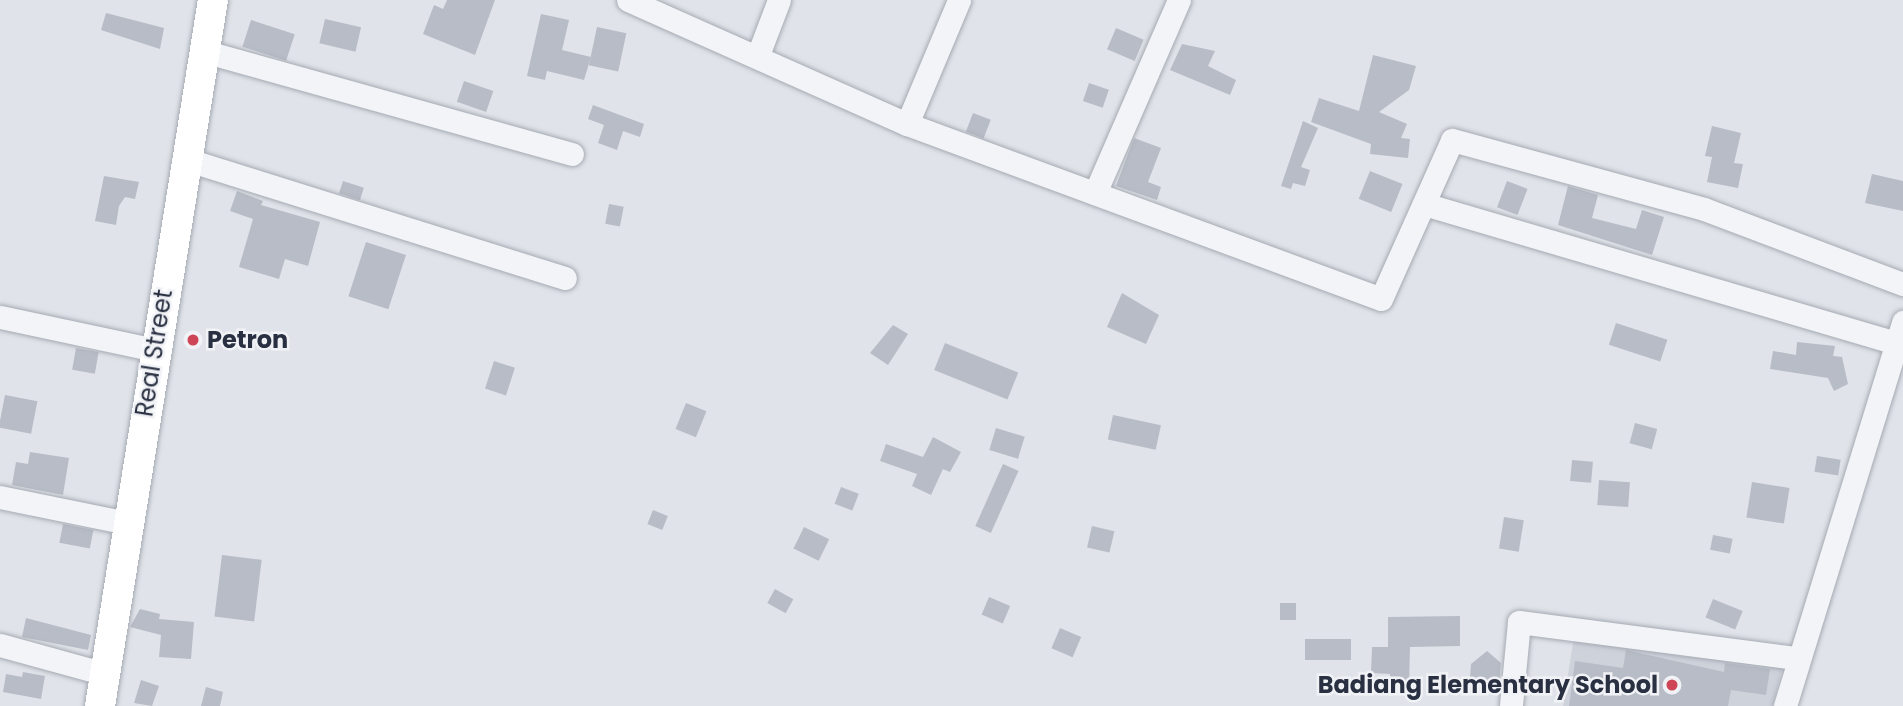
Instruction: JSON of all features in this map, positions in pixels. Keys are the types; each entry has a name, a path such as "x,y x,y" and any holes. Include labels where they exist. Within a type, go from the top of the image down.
{"main road":[{"name":"Real Street","path":"100,706 185,159 213,0"}],"street":[{"path":"628,0 758,55 907,124 1381,299 1452,140 1704,209 1903,284"},
{"path":"758,55 779,0"},
{"path":"907,124 959,0"},
{"path":"1095,193 1179,0"},
{"path":"203,51 572,154"},
{"path":"185,159 565,278"},
{"path":"1424,204 1900,332 1796,658 1785,706"},
{"path":"0,317 155,350"},
{"path":"0,497 128,523"},
{"path":"1511,705 1519,622 1796,658"},
{"path":"0,645 105,674"}],"shaded area":[{"name":"Badiang Elementary School","path":"1574,637 1783,663 1773,706 1563,706"}],"building":[{"path":"447,0 495,0 475,55 423,34 434,5 443,9"},
{"path":"106,13 164,28 160,49 101,30"},
{"path":"541,14 569,20 562,50 591,57 584,80 547,71 545,80 527,76"},
{"path":"325,19 361,27 355,52 319,43"},
{"path":"251,20 295,34 286,61 242,47"},
{"path":"597,27 626,33 618,71 589,65"},
{"path":"1116,28 1144,40 1135,61 1107,49"},
{"path":"1182,44 1215,51 1208,66 1236,80 1230,95 1170,70"},
{"path":"1373,55 1416,66 1409,90 1379,112 1407,124 1401,138 1410,139 1408,158 1370,154 1371,144 1311,122 1319,98 1359,111"},
{"path":"464,81 493,91 486,112 457,102"},
{"path":"1089,83 1109,90 1103,108 1083,101"},
{"path":"593,105 644,124 640,137 623,131 617,150 598,143 604,125 588,119"},
{"path":"973,113 991,120 984,138 966,132"},
{"path":"1303,121 1318,128 1301,167 1310,170 1305,186 1293,183 1291,189 1281,186"},
{"path":"1712,126 1741,133 1734,163 1743,164 1738,188 1707,182 1712,157 1705,156"},
{"path":"1134,138 1161,148 1148,182 1161,187 1157,200 1116,186"},
{"path":"1370,171 1402,184 1391,212 1359,199"},
{"path":"1872,174 1903,181 1903,211 1865,203"},
{"path":"104,176 139,182 135,199 125,197 119,206 116,225 95,221"},
{"path":"343,181 364,188 360,200 339,193"},
{"path":"1507,181 1528,189 1518,215 1497,207"},
{"path":"1568,186 1598,195 1592,218 1636,229 1642,210 1664,217 1652,255 1558,225"},
{"path":"237,191 263,201 261,205 320,222 308,266 285,259 279,279 239,267 253,219 230,211"},
{"path":"609,204 624,207 620,226 605,224"},
{"path":"366,242 406,255 388,309 348,296"},
{"path":"1122,293 1159,315 1146,344 1107,327"},
{"path":"1616,323 1667,340 1660,362 1609,345"},
{"path":"893,325 908,334 888,365 870,353"},
{"path":"1797,342 1835,346 1833,356 1842,357 1848,384 1834,391 1828,378 1770,369 1773,351 1796,355"},
{"path":"945,343 1018,373 1007,399 934,370"},
{"path":"76,348 99,352 95,374 72,370"},
{"path":"494,361 515,368 506,395 485,389"},
{"path":"5,395 37,401 31,434 0,428"},
{"path":"686,403 706,411 696,437 676,429"},
{"path":"1113,415 1161,425 1156,450 1108,439"},
{"path":"1635,423 1657,429 1652,449 1630,443"},
{"path":"996,428 1025,437 1018,459 989,450"},
{"path":"933,437 961,452 950,472 943,469 931,495 912,486 917,474 880,461 886,444 923,457"},
{"path":"30,452 69,458 63,495 12,485 16,462 28,464"},
{"path":"1817,456 1841,460 1838,476 1814,472"},
{"path":"1572,460 1593,462 1591,483 1570,481"},
{"path":"1003,464 1019,471 991,533 975,526"},
{"path":"1599,480 1630,482 1628,507 1597,505"},
{"path":"1752,482 1790,488 1784,524 1746,518"},
{"path":"841,487 859,494 852,511 835,504"},
{"path":"653,510 668,516 662,530 647,524"},
{"path":"1504,517 1524,520 1519,552 1499,549"},
{"path":"63,524 93,530 90,549 59,543"},
{"path":"1092,526 1114,531 1109,553 1087,547"},
{"path":"804,527 829,539 819,561 793,549"},
{"path":"1713,535 1733,539 1730,554 1710,550"},
{"path":"222,555 262,560 254,621 214,617"},
{"path":"775,589 793,599 786,613 767,603"},
{"path":"989,597 1010,606 1003,623 982,614"},
{"path":"1713,599 1743,611 1735,630 1706,618"},
{"path":"1280,603 1296,603 1296,620 1280,620"},
{"path":"140,609 160,614 159,619 194,622 191,659 159,657 161,635 130,627"},
{"path":"1460,616 1460,646 1410,647 1409,687 1390,687 1390,674 1371,673 1372,647 1388,647 1388,617"},
{"path":"26,618 91,635 88,650 22,637"},
{"path":"1060,628 1081,637 1073,657 1051,648"},
{"path":"1305,639 1351,639 1351,660 1305,660"},
{"name":"Badiang Elementary School","path":"1626,650 1724,672 1725,663 1770,669 1766,695 1731,690 1728,706 1569,706 1575,661 1623,668"},
{"path":"1487,651 1501,663 1498,694 1469,692 1471,664"},
{"path":"23,672 45,676 41,699 3,692 6,674 22,677"},
{"path":"141,680 159,686 152,706 134,703"},
{"path":"206,687 223,692 220,706 201,706"}],"place":[{"name":"Petron","path":"193,340"},
{"name":"Badiang Elementary School","path":"1672,685"}]}
